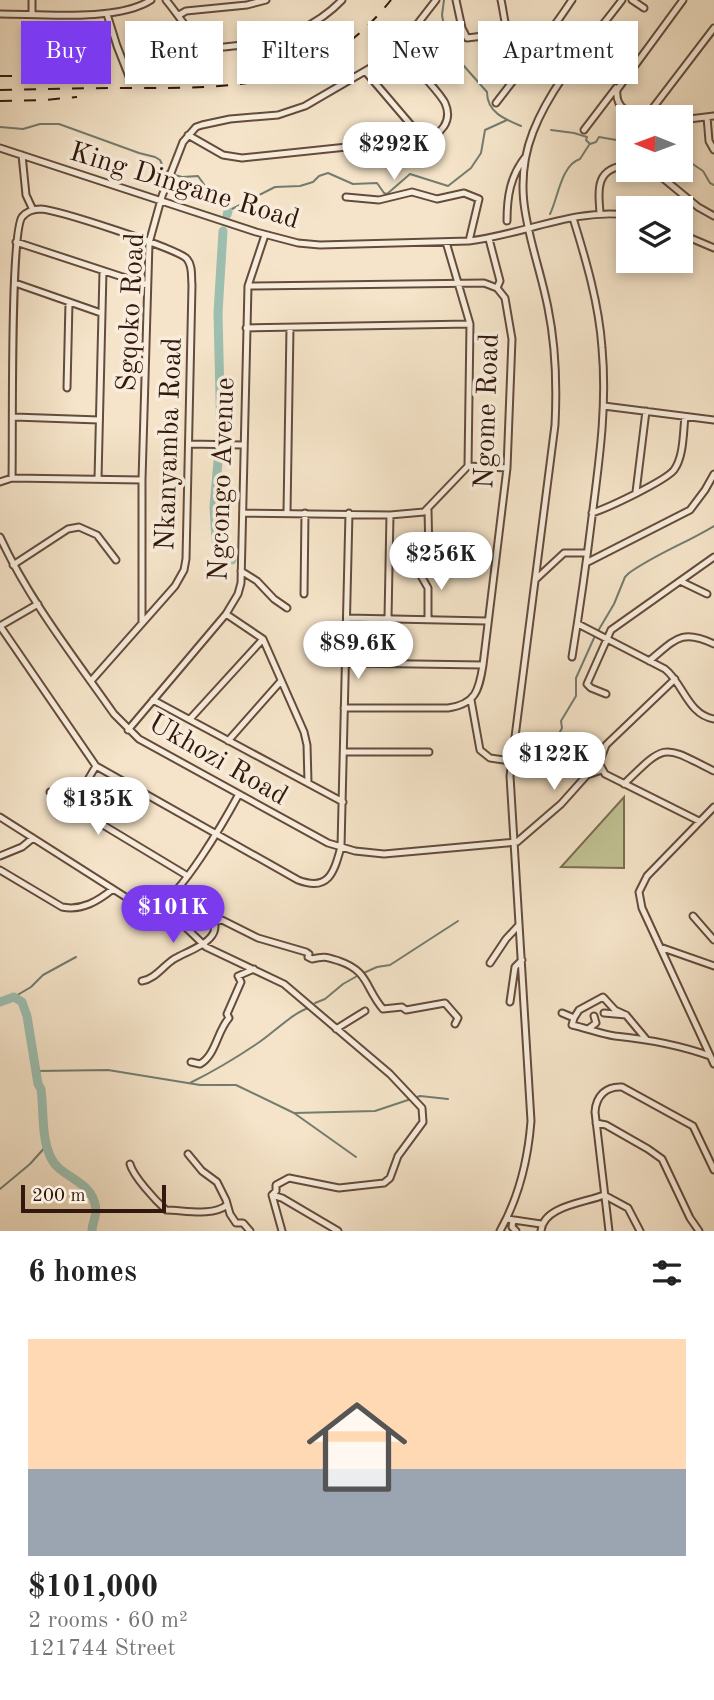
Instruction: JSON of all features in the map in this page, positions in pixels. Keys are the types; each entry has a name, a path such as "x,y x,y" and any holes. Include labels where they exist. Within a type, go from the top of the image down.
{"street":[{"path":"32,0 32,14"},
{"path":"0,14 107,14 134,8 151,0"},
{"path":"166,0 197,37 210,46 259,44 281,38 318,19 342,0"},
{"path":"179,15 186,11 247,5 266,0"},
{"path":"420,21 436,0"},
{"path":"456,0 467,38 478,37"},
{"path":"501,0 505,21"},
{"path":"556,21 572,0"},
{"path":"500,1231 510,1219 526,1162 531,1121 513,843 511,761 555,425 556,391 548,310 527,230 524,184 532,135 546,104 622,0"},
{"path":"632,0 644,8"},
{"path":"638,59 683,0"},
{"path":"107,14 125,66"},
{"path":"654,105 714,28"},
{"path":"368,69 292,111 208,123 196,127 188,135 232,158 423,139 441,132 447,119 444,102 428,84"},
{"path":"365,71 423,139"},
{"path":"496,103 511,84"},
{"path":"584,130 619,84"},
{"path":"620,84 616,96 620,105"},
{"path":"693,119 714,116"},
{"path":"707,117 709,141 714,149"},
{"name":"Sgqoko Road","path":"142,623 142,480 149,243 160,201 188,135"},
{"name":"King Dingane Road","path":"0,148 265,236 298,243 320,245 468,241 489,239 600,213 616,214"},
{"path":"507,222 513,175 528,153"},
{"path":"12,478 16,242 22,218 33,210 26,195 22,155"},
{"path":"600,213 601,178 616,167"},
{"path":"668,182 698,207 714,216"},
{"path":"346,197 379,200 412,192 437,199 464,193 479,199 468,241"},
{"name":"Nkanyamba Road","path":"33,210 42,209 69,215 184,256 191,271 184,570 175,586 92,681"},
{"path":"572,657 604,406 598,315 591,278 573,218"},
{"name":"Ngcongo Avenue","path":"128,730 226,614 238,594 243,513 248,286 265,236"},
{"name":"Ngome Road","path":"489,239 500,281 497,288 505,298 512,339 507,468 482,665 477,691 471,700 480,750 490,758 511,761"},
{"path":"693,239 714,248"},
{"path":"16,242 147,285"},
{"path":"243,513 415,514 428,510 468,466 470,324 446,242"},
{"path":"98,480 103,271"},
{"path":"15,283 101,313"},
{"path":"248,286 484,283 497,288"},
{"path":"67,388 69,302"},
{"path":"246,328 470,324"},
{"path":"287,512 290,328"},
{"path":"604,406 714,420"},
{"path":"636,492 646,411"},
{"path":"14,417 99,420"},
{"path":"592,513 662,480 674,469 681,450 685,417"},
{"path":"189,444 243,445"},
{"path":"468,466 507,468"},
{"path":"586,563 690,510 714,474"},
{"path":"0,482 12,478 142,480"},
{"path":"428,510 429,555"},
{"path":"304,594 305,513"},
{"path":"38,604 0,626 96,766 298,880 313,884 322,882 331,876 341,848 349,513"},
{"path":"388,618 390,515"},
{"path":"13,565 68,529 79,527 97,535 116,560"},
{"name":"Ukhozi Road","path":"0,537 13,565 38,604 128,730 139,738 341,848 384,854 513,843"},
{"path":"535,580 564,553 587,552"},
{"path":"606,694 590,688 587,684 608,633 714,557"},
{"path":"241,571 257,581 287,608"},
{"path":"420,574 428,588 428,619"},
{"path":"680,581 707,594"},
{"path":"226,614 263,639 307,745 308,782"},
{"path":"347,618 487,621"},
{"path":"578,624 665,669 698,712 714,719"},
{"path":"649,660 682,636 695,636 714,644"},
{"path":"190,719 263,639"},
{"path":"346,663 482,665"},
{"path":"675,679 606,745 600,757 602,770 624,784 699,821"},
{"path":"228,741 281,681"},
{"path":"153,700 343,802"},
{"path":"344,708 448,708 459,707 471,700"},
{"path":"624,784 653,755 663,751 677,753 714,771"},
{"path":"344,752 429,752"},
{"path":"96,766 81,796 82,809 88,816 186,875"},
{"path":"513,843 525,836 587,775 602,770"},
{"path":"50,792 81,796"},
{"path":"0,817 142,906 159,905 173,893 217,834 239,794"},
{"path":"714,807 659,862 639,892 642,908 714,1064"},
{"path":"0,856 33,838"},
{"path":"0,870 62,907 88,905 113,889"},
{"path":"159,905 203,945 284,984 410,1093 422,1108 423,1122 398,1156 390,1178 384,1183 339,1188 289,1178 279,1181 272,1195 282,1231"},
{"path":"142,981 153,978 154,974 172,960 203,945 210,938 215,928 214,922 211,912 204,905"},
{"path":"693,916 714,940"},
{"path":"214,922 222,920 257,938 306,951 312,959 324,956 354,966 369,983 383,1009 402,1007 406,1010 445,1003 458,1018 455,1024"},
{"path":"490,962 519,925"},
{"path":"660,947 714,966"},
{"path":"510,1002 515,967 522,960"},
{"path":"191,1062 200,1064 208,1058 223,1023 229,1018 229,1010 241,982 238,976 254,969"},
{"path":"647,1040 626,1015 615,1010 603,997 579,1010 572,1025 614,1036 622,1035 647,1040 693,1049 710,1056"},
{"path":"336,1028 365,1011"},
{"path":"562,1013 574,1018"},
{"path":"604,1013 626,1015"},
{"path":"588,1029 596,1023 594,1016"},
{"path":"609,1231 596,1103 609,1088 622,1087 693,1126 714,1170"},
{"path":"596,1123 606,1125 662,1159 699,1231"},
{"path":"188,1154 202,1171 217,1182 236,1223 243,1223 250,1231"},
{"path":"130,1164 137,1180 166,1210 216,1211 227,1205"},
{"path":"272,1195 282,1198 338,1231"},
{"path":"510,1219 541,1228 552,1212 604,1195 628,1208 640,1231"},
{"path":"510,1219 516,1231"}],"green space":[{"path":"624,797 624,868 561,867"}],"waterway":[{"path":"444,0 442,15 448,48 487,92 493,110 521,126"},
{"path":"175,175 198,176 213,197 221,198 225,210 228,211 275,187 300,186 328,173 353,184 377,183 387,194 410,174 448,186 471,168 481,153 485,130 507,120"},
{"path":"0,127 23,129 40,124 59,124 155,157 169,173"},
{"path":"551,130 587,137 586,140 590,144 596,142 599,137 616,140"},
{"path":"550,214 564,175 589,145"},
{"path":"693,164 703,171 714,185"},
{"path":"227,215 228,211"},
{"path":"221,440 218,313 223,231"},
{"path":"219,450 214,507 216,540 232,560"},
{"path":"598,631 629,573 714,526"},
{"path":"550,751 562,728 561,721 576,696 576,678 594,638"},
{"path":"315,1003 359,975 390,965 458,921"},
{"path":"14,997 31,987 43,975 76,957"},
{"path":"0,1002 14,997 22,1002 41,1089 48,1150 56,1165 90,1192 96,1210 92,1231"},
{"path":"190,1083 241,1054 297,1013 309,1008"},
{"path":"37,1071 108,1070 200,1085 236,1085 294,1113 356,1157"},
{"path":"294,1113 375,1111 420,1096 448,1099"},
{"path":"0,1189 30,1164 47,1145"}],"railway":[{"path":"0,90 208,87 275,77 306,67 336,51 364,29 391,0"},
{"path":"0,76 21,76"},
{"path":"0,101 77,97"}]}
